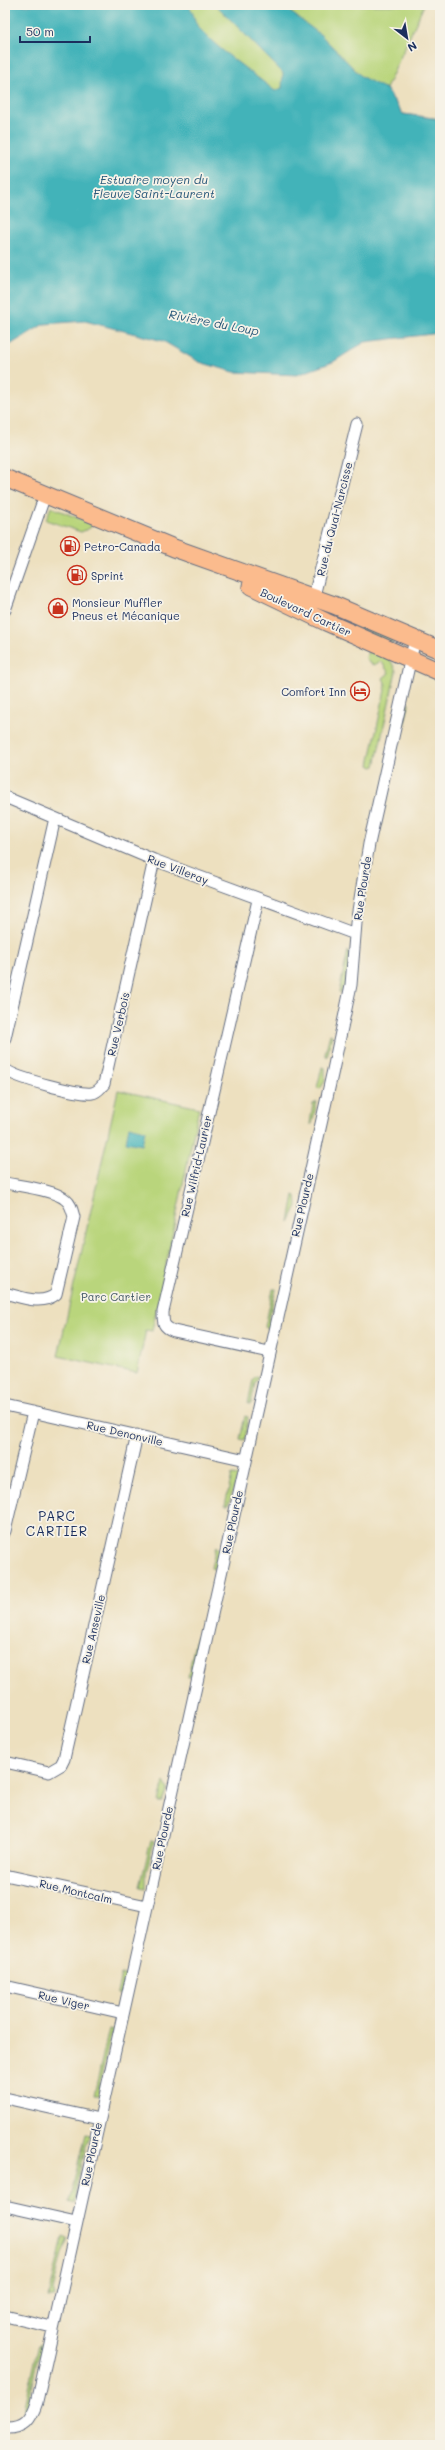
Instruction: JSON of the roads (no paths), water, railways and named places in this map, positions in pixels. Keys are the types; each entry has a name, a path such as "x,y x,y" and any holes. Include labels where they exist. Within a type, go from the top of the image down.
{"main road":[{"name":"Boulevard Cartier","path":"5,478 311,606 415,639 440,650"},
{"name":"Boulevard Cartier","path":"311,606 409,660 440,672"}],"street":[{"name":"Rue du Quai-Narcisse","path":"311,606 357,424"},
{"path":"5,610 45,495"},
{"name":"Rue Plourde","path":"5,2428 14,2429 26,2425 33,2416 37,2402 98,2119 147,1906 346,1008 355,957 355,934 369,844 409,660 415,639"},
{"name":"Rue Villeray","path":"5,797 154,860 258,900 355,934"},
{"path":"5,1038 55,818"},
{"name":"Rue Verbois","path":"5,1069 17,1078 86,1093 98,1091 104,1084 154,860"},
{"name":"Rue Wilfrid-Laurier","path":"258,900 177,1250 162,1323 166,1328 174,1331 269,1352"},
{"path":"5,1183 54,1193 65,1198 74,1216 56,1294 45,1300 35,1300 5,1293"},
{"name":"Rue Denonville","path":"5,1406 246,1460"},
{"path":"5,1531 33,1412"},
{"name":"Rue Anseville","path":"5,1762 49,1772 61,1766 64,1759 137,1435"},
{"name":"Rue Montcalm","path":"5,1875 147,1906"},
{"name":"Rue Viger","path":"5,1986 122,2013"},
{"path":"5,2098 98,2119"},
{"path":"5,2206 76,2222"},
{"path":"5,2316 52,2327"}],"water":[{"name":"Estuaire moyen du Fleuve Saint-Laurent","path":"5,5 187,5 190,7 196,23 208,38 275,91 282,88 283,73 216,5 281,5 321,35 362,77 386,89 403,114 440,119 440,333 365,342 333,362 297,375 234,372 199,362 163,341 85,321 44,324 5,348"},
{"path":"129,1126 145,1130 142,1145 126,1142"}],"waterway":[{"path":"440,969 440,1028"}],"place":[{"name":"Petro-Canada","path":"70,546"},
{"name":"Sprint","path":"77,575"},
{"name":"Monsieur Muffler Pneus et Mécanique","path":"58,608"},
{"name":"Comfort Inn","path":"360,691"}],"district":[{"name":"PARC CARTIER","path":"57,1522"}],"water label":[{"name":"Rivière du Loup","path":"214,322"}],"park label":[{"name":"Parc Cartier","path":"116,1296"}]}
